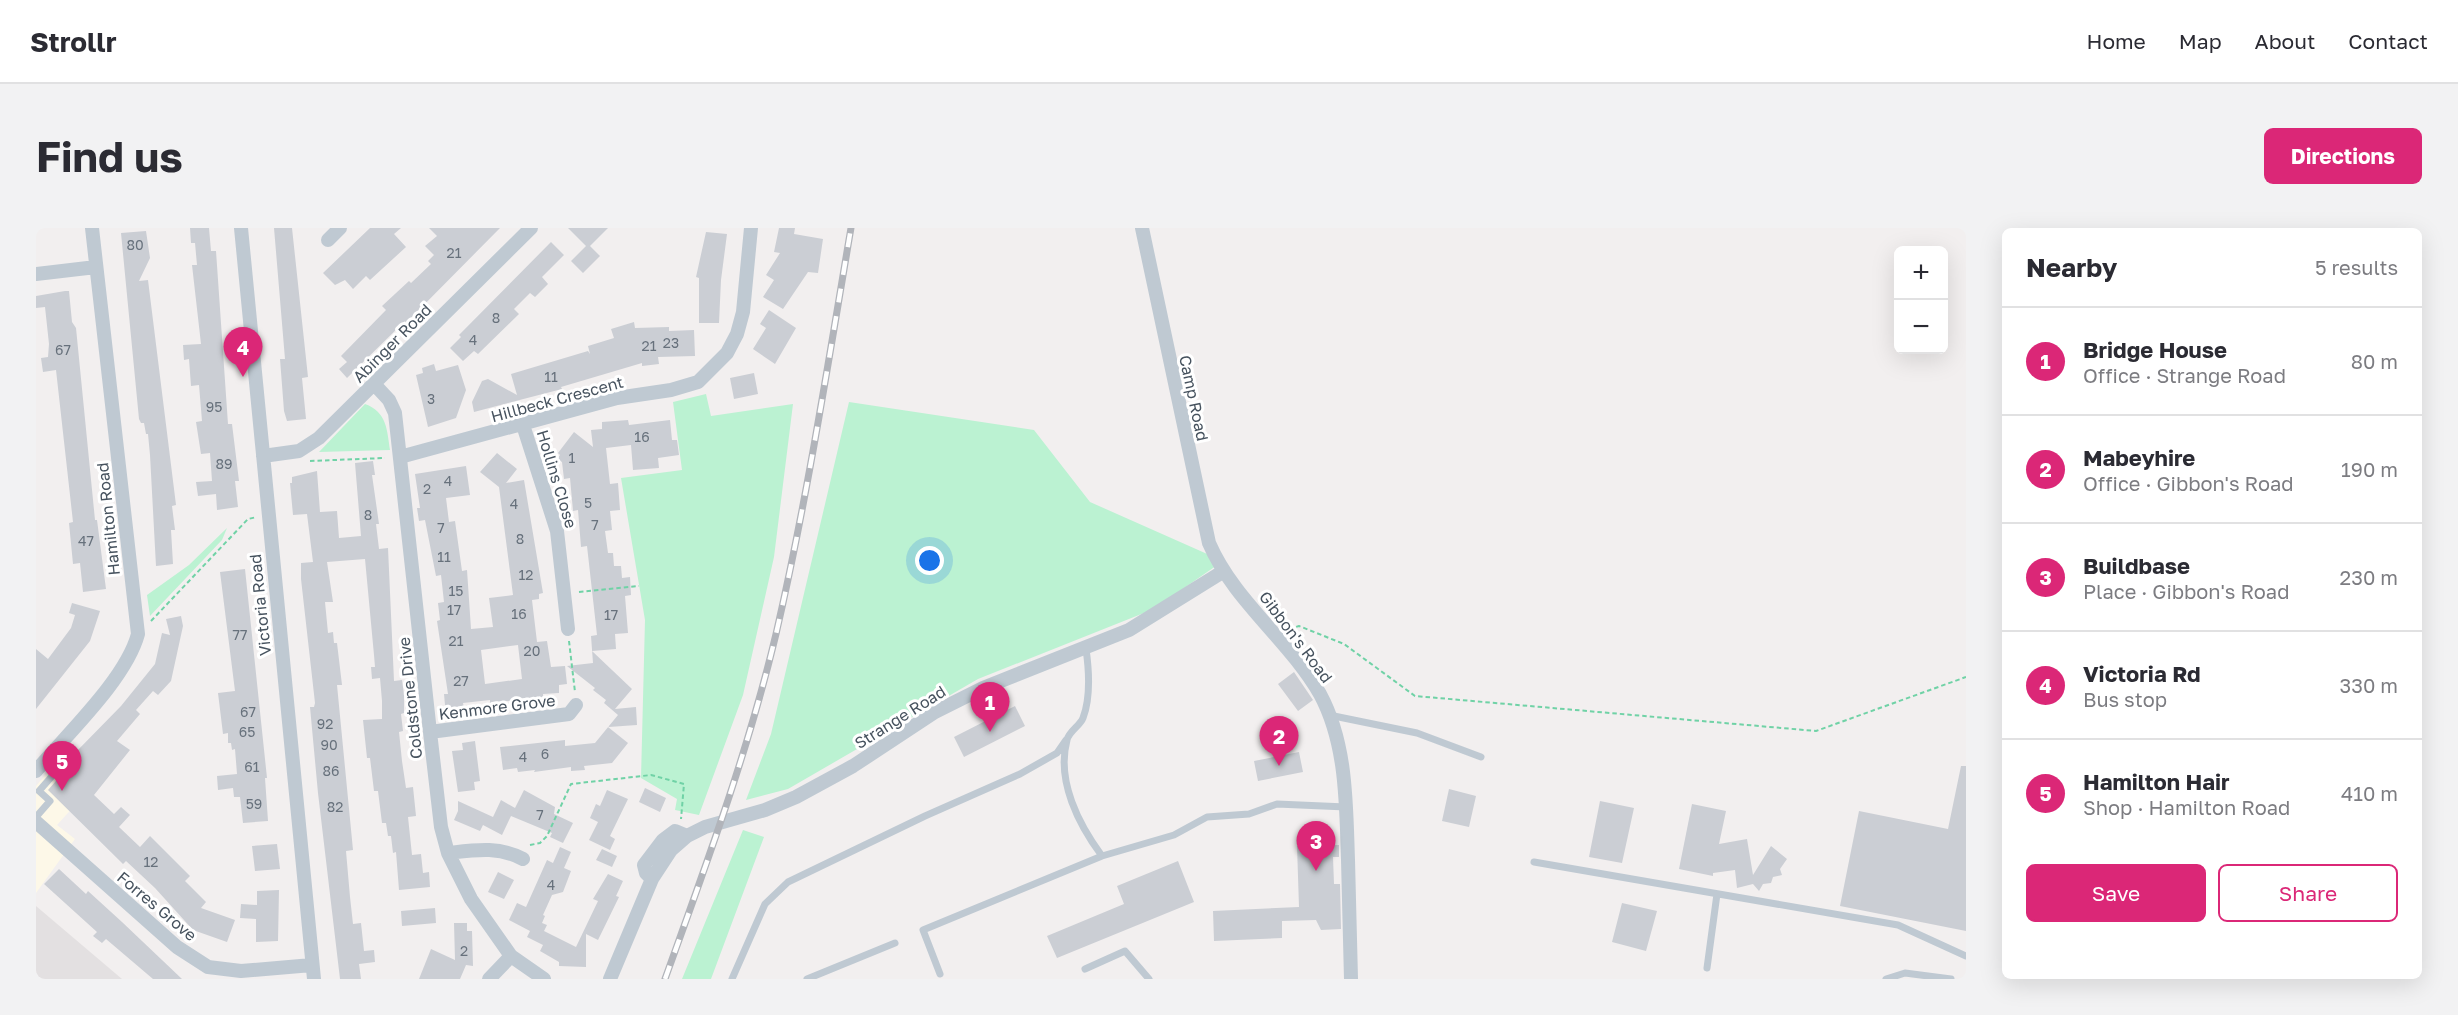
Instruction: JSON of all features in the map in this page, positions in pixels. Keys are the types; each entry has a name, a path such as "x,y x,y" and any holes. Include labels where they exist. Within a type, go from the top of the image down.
{"street":[{"name":"Hamilton Road","path":"36,771 119,673 133,652 137,626 92,228"},
{"name":"Victoria Road","path":"241,228 313,972"},
{"path":"328,240 340,228"},
{"name":"Abinger Road","path":"262,456 291,453 311,444 375,385 531,228"},
{"name":"Hillbeck Crescent","path":"400,457 617,398 671,390 698,382 727,354 743,312 751,228"},
{"name":"Camp Road","path":"1142,228 1205,529 1224,571"},
{"path":"36,274 96,267"},
{"name":"Coldstone Drive","path":"375,385 389,400 395,413 441,827 448,854 471,899 511,956 544,979"},
{"name":"Hollins Close","path":"523,425 557,531 564,593 559,614 568,629"},
{"name":"Gibbon's Road","path":"1224,571 1305,672 1329,715 1342,765 1346,807 1351,979"},
{"name":"Strange Road","path":"610,979 652,879 683,833 765,810 796,797 853,766 935,712 983,688 1086,649 1156,616 1224,571"},
{"name":"Kenmore Grove","path":"430,732 574,713"},
{"name":"Forres Grove","path":"36,822 177,947 208,967 241,971 313,972"},
{"path":"448,854 478,849 517,852"},
{"path":"489,979 511,956"}],"lane":[{"path":"732,979 765,904 788,882 925,816 1020,774 1057,753 1083,719 1089,674 1086,649"},
{"path":"1329,715 1417,733 1481,757"},
{"path":"1067,738 1064,761 1068,792 1087,835 1102,856"},
{"path":"36,817 50,801 39,791 68,758 56,747"},
{"path":"940,974 922,930 1102,856 1174,835 1207,817 1249,814 1277,804 1346,807"},
{"path":"1534,862 1898,925 1966,956"},
{"path":"1707,968 1717,894"},
{"path":"807,979 895,943"},
{"path":"1085,969 1125,951 1149,979"},
{"path":"1886,979 1905,973 1951,979"}],"path":[{"path":"291,453 298,461 400,457"},
{"path":"137,626 152,621 248,519 268,514"},
{"path":"564,593 639,586"},
{"path":"1274,633 1299,626 1344,644 1415,696 1816,731 1966,677"},
{"path":"568,629 574,713"},
{"path":"517,852 540,843 547,836 571,784 651,776 684,784 683,833"}],"shaded area":[{"path":"67,750 97,781 57,825 75,839 36,893 36,786"},
{"path":"36,906 122,979 36,979"}],"green space":[{"path":"706,394 711,416 793,404 774,557 743,695 699,815 675,810 677,799 641,778 645,620 621,478 682,470 673,402"},
{"path":"849,402 1034,430 1090,502 1223,561 1154,609 978,679 788,789 746,800 771,734"},
{"path":"365,404 378,412 385,422 390,450 319,452"},
{"path":"227,528 222,540 150,616 147,595 189,565"},
{"path":"743,830 764,837 711,979 682,979"}],"building":[{"path":"190,228 209,228 211,251 216,251 228,424 232,424 239,481 235,481 238,507 217,510 216,494 198,496 196,482 212,481 210,453 201,454 196,422 202,421 199,385 191,386 189,359 184,360 183,345 201,344 192,265 197,265 195,243 191,243"},
{"path":"274,228 292,228 308,377 302,378 306,419 287,421 284,411 280,359 285,359"},
{"path":"370,228 401,228 394,234 406,247 370,280 366,276 353,289 345,280 335,285 323,273"},
{"path":"429,228 500,228 406,323 405,321 347,378 339,369 347,362 341,356 386,310 382,306 431,264 428,261 434,255 425,246 437,236"},
{"path":"568,228 608,228 590,246 600,256 583,273 571,261 586,246"},
{"path":"779,228 795,228 794,234 823,239 818,273 808,272 783,309 763,297 774,280 766,275 780,253 774,252"},
{"path":"146,231 150,258 139,281 148,280 176,505 172,506 175,530 171,530 173,564 156,566 148,434 146,434 144,423 141,423 139,419 121,233"},
{"path":"706,232 727,234 721,280 719,323 699,323 699,278 696,277"},
{"path":"551,242 564,255 542,277 548,284 535,297 530,293 514,309 519,314 478,354 474,351 463,361 450,348 461,337 459,335"},
{"path":"69,291 72,322 76,328 95,520 97,520 106,589 83,592 80,563 73,564 69,523 73,522 56,370 43,372 41,358 48,357 49,344 45,307 36,308 36,296"},
{"path":"769,310 796,328 775,364 753,349 766,328 760,324"},
{"path":"634,322 635,328 669,327 669,331 694,330 695,356 658,357 659,364 642,366 642,363 561,387 562,389 474,412 472,402 482,381 488,379 517,395 511,374 588,351 590,354 588,346 614,338 611,329"},
{"path":"434,364 436,371 458,365 466,390 456,418 428,427 416,375 423,373 422,368"},
{"path":"754,373 758,394 734,399 730,378"},
{"path":"628,420 629,425 670,420 672,440 677,440 679,455 658,458 659,468 633,470 631,445 606,448 610,484 618,483 620,510 610,511 612,530 605,531 608,553 613,553 614,566 621,566 622,578 630,577 631,595 625,596 628,633 615,634 616,649 592,651 591,636 597,635 587,546 581,547 578,510 573,511 570,478 564,479 562,462 557,459 560,455 558,453 574,432 593,447 591,430 602,429 602,422"},
{"path":"497,453 517,469 506,483 524,480 543,593 539,594 539,599 532,600 537,642 547,641 551,667 565,666 567,684 559,685 559,693 543,694 543,697 490,703 490,700 463,703 465,714 446,716 444,694 448,694 437,621 440,620 438,603 444,602 441,575 436,576 425,520 419,521 417,508 420,508 415,474 466,466 470,495 446,498 449,522 455,521 462,571 467,570 471,629 493,627 489,598 513,595 499,487 480,472","holes":["518,645 522,679 485,684 481,650"]},
{"path":"373,461 375,475 372,475 379,524 376,524 379,549 388,548 394,681 402,680 404,695 404,713 401,714 403,731 399,732 402,761 406,788 413,787 416,816 408,817 412,855 421,854 423,873 429,872 430,887 399,890 396,852 393,853 391,836 388,836 386,823 382,823 378,791 374,791 370,758 367,758 363,720 382,719 382,701 380,678 372,679 371,667 375,667 365,559 327,562 333,602 325,602 328,633 333,632 334,643 337,643 342,685 337,685 353,850 346,851 353,924 361,923 364,951 374,950 375,962 359,964 361,979 340,979 318,793 310,707 314,707 315,703 301,579 301,563 313,562 307,514 293,515 290,483 292,483 292,477 317,471 320,512 337,511 339,538 361,536 355,463"},
{"path":"245,569 267,778 265,778 268,821 243,823 240,797 234,797 233,788 218,790 217,776 237,774 235,749 232,750 231,743 228,743 228,733 223,734 218,693 235,691 220,572"},
{"path":"72,603 100,611 90,641 36,709 36,649 48,659 71,628 75,615 69,613"},
{"path":"181,616 183,626 171,681 158,695 153,691 136,710 140,714 117,741 130,750 94,795 114,814 121,807 130,815 119,827 140,847 150,836 190,876 185,881 206,902 201,908 235,920 227,942 193,930 155,888 126,861 123,864 48,790 78,756 75,753 121,706 155,664 162,633 170,635 166,619"},
{"path":"592,651 632,689 615,709 636,707 637,725 608,727 618,715 604,703 606,700 593,690 595,688 567,666 593,663"},
{"path":"1294,672 1313,700 1298,711 1278,684"},
{"path":"1015,706 1025,726 964,757 954,737"},
{"path":"608,727 628,743 612,763 584,766 585,770 571,771 571,767 534,772 535,770 518,772 517,768 503,770 500,747 565,740 565,746 595,743"},
{"path":"475,741 480,781 474,782 475,790 458,792 452,751 463,750 462,743"},
{"path":"1299,752 1303,772 1258,781 1254,761"},
{"path":"1961,766 1966,766 1966,931 1840,906 1859,811 1948,829"},
{"path":"645,788 666,798 660,812 639,802"},
{"path":"1449,789 1476,796 1469,827 1442,821"},
{"path":"524,790 555,807 554,814 573,823 563,843 550,837 552,833 511,816 502,835 483,825 480,831 454,820 458,811 458,801 493,817 501,800 515,808"},
{"path":"607,790 628,799 610,836 615,839 610,850 589,840 598,822 590,818 596,804 600,806"},
{"path":"1600,801 1634,808 1622,863 1589,857"},
{"path":"1692,804 1726,811 1719,844 1747,839 1753,875 1771,846 1787,859 1780,869 1782,875 1773,877 1771,883 1763,884 1759,891 1753,884 1737,888 1735,870 1713,873 1713,876 1679,869"},
{"path":"277,844 280,869 255,871 252,846"},
{"path":"1339,845 1339,857 1333,857 1334,884 1340,884 1341,929 1321,930 1316,920 1282,921 1282,938 1214,941 1213,911 1299,907 1297,846"},
{"path":"560,847 571,852 564,868 571,871 563,892 552,895 543,915 545,916 542,923 547,925 544,931 576,947 598,901 593,899 608,874 623,881 616,896 619,897 598,940 586,934 586,967 559,966 559,962 540,951 543,945 527,937 530,931 509,920 517,903 526,907 547,860 553,863"},
{"path":"602,849 617,856 612,867 596,860"},
{"path":"1178,861 1194,902 1057,958 1047,936 1124,904 1117,886"},
{"path":"59,869 86,894 88,891 182,979 153,979 106,939 102,943 93,936 97,932 44,884"},
{"path":"498,872 514,880 504,899 488,892"},
{"path":"279,890 278,941 256,942 256,919 240,918 241,904 257,905 257,891"},
{"path":"1622,903 1657,911 1646,951 1612,942"},
{"path":"435,908 436,923 402,926 401,911"},
{"path":"454,923 467,923 467,931 472,931 473,966 466,965 460,979 419,979 431,949 455,960"}],"railway":[{"path":"665,979 711,851 753,722 776,634 807,482 851,228"}],"place":[{"name":"Victoria Rd","path":"243,377"},
{"name":"Bridge House","path":"990,732"},
{"name":"Mabeyhire","path":"1279,766"},
{"name":"Hamilton Hair","path":"62,791"},
{"name":"Buildbase","path":"1316,871"}]}
